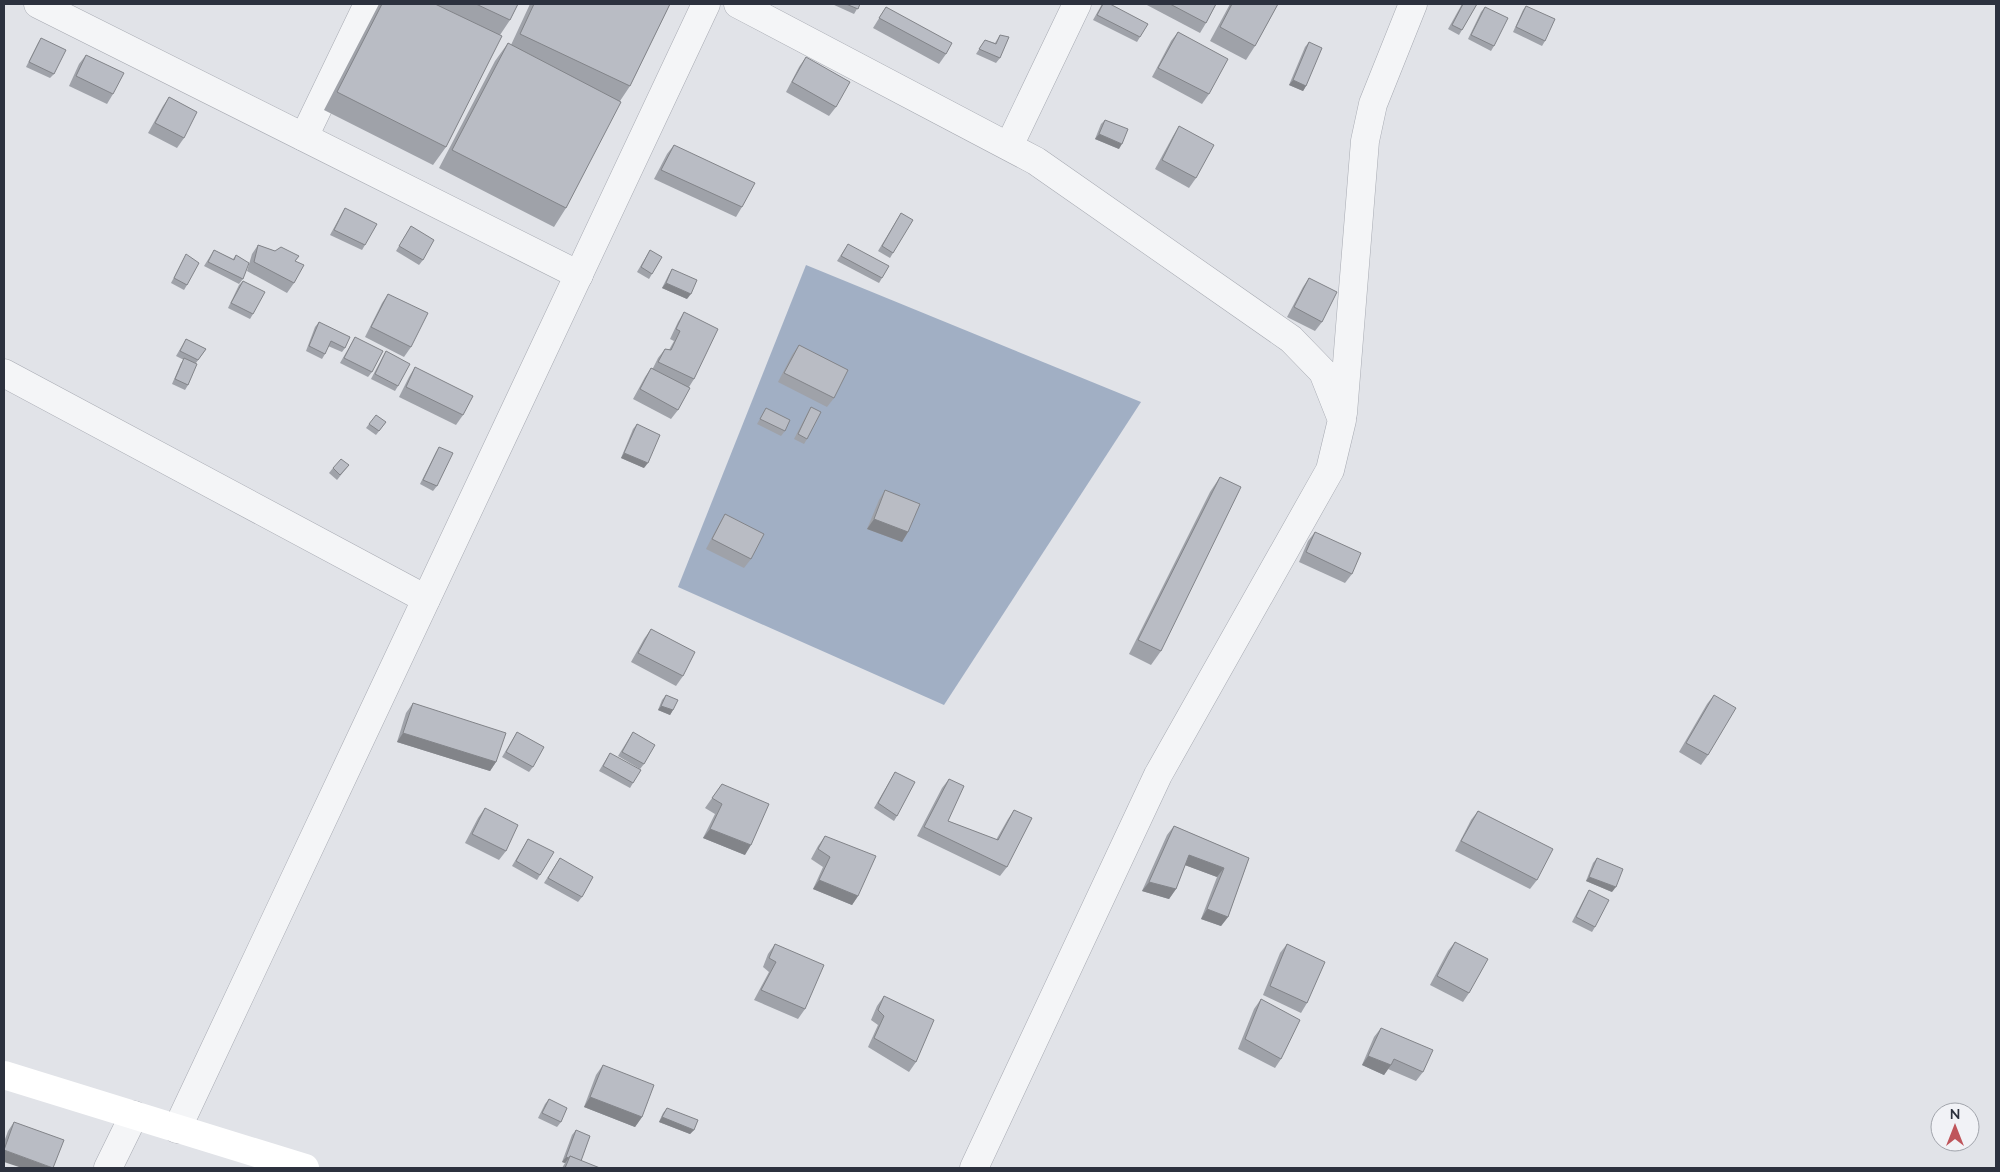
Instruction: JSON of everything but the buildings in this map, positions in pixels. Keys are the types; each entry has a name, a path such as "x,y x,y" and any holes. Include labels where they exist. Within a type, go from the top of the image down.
{"main road":[{"path":"4,1075 304,1168"}],"street":[{"path":"38,4 579,275"},
{"path":"304,137 368,4"},
{"path":"177,1129 706,4"},
{"path":"738,4 1036,161 1291,339 1323,372 1342,420"},
{"path":"1008,146 1077,4"},
{"path":"974,1168 1158,775 1330,470 1342,420 1365,141 1373,104 1413,4"},
{"path":"4,373 426,599"},
{"path":"108,1168 134,1116"}],"water":[{"path":"806,265 1141,402 944,705 678,587"}]}
